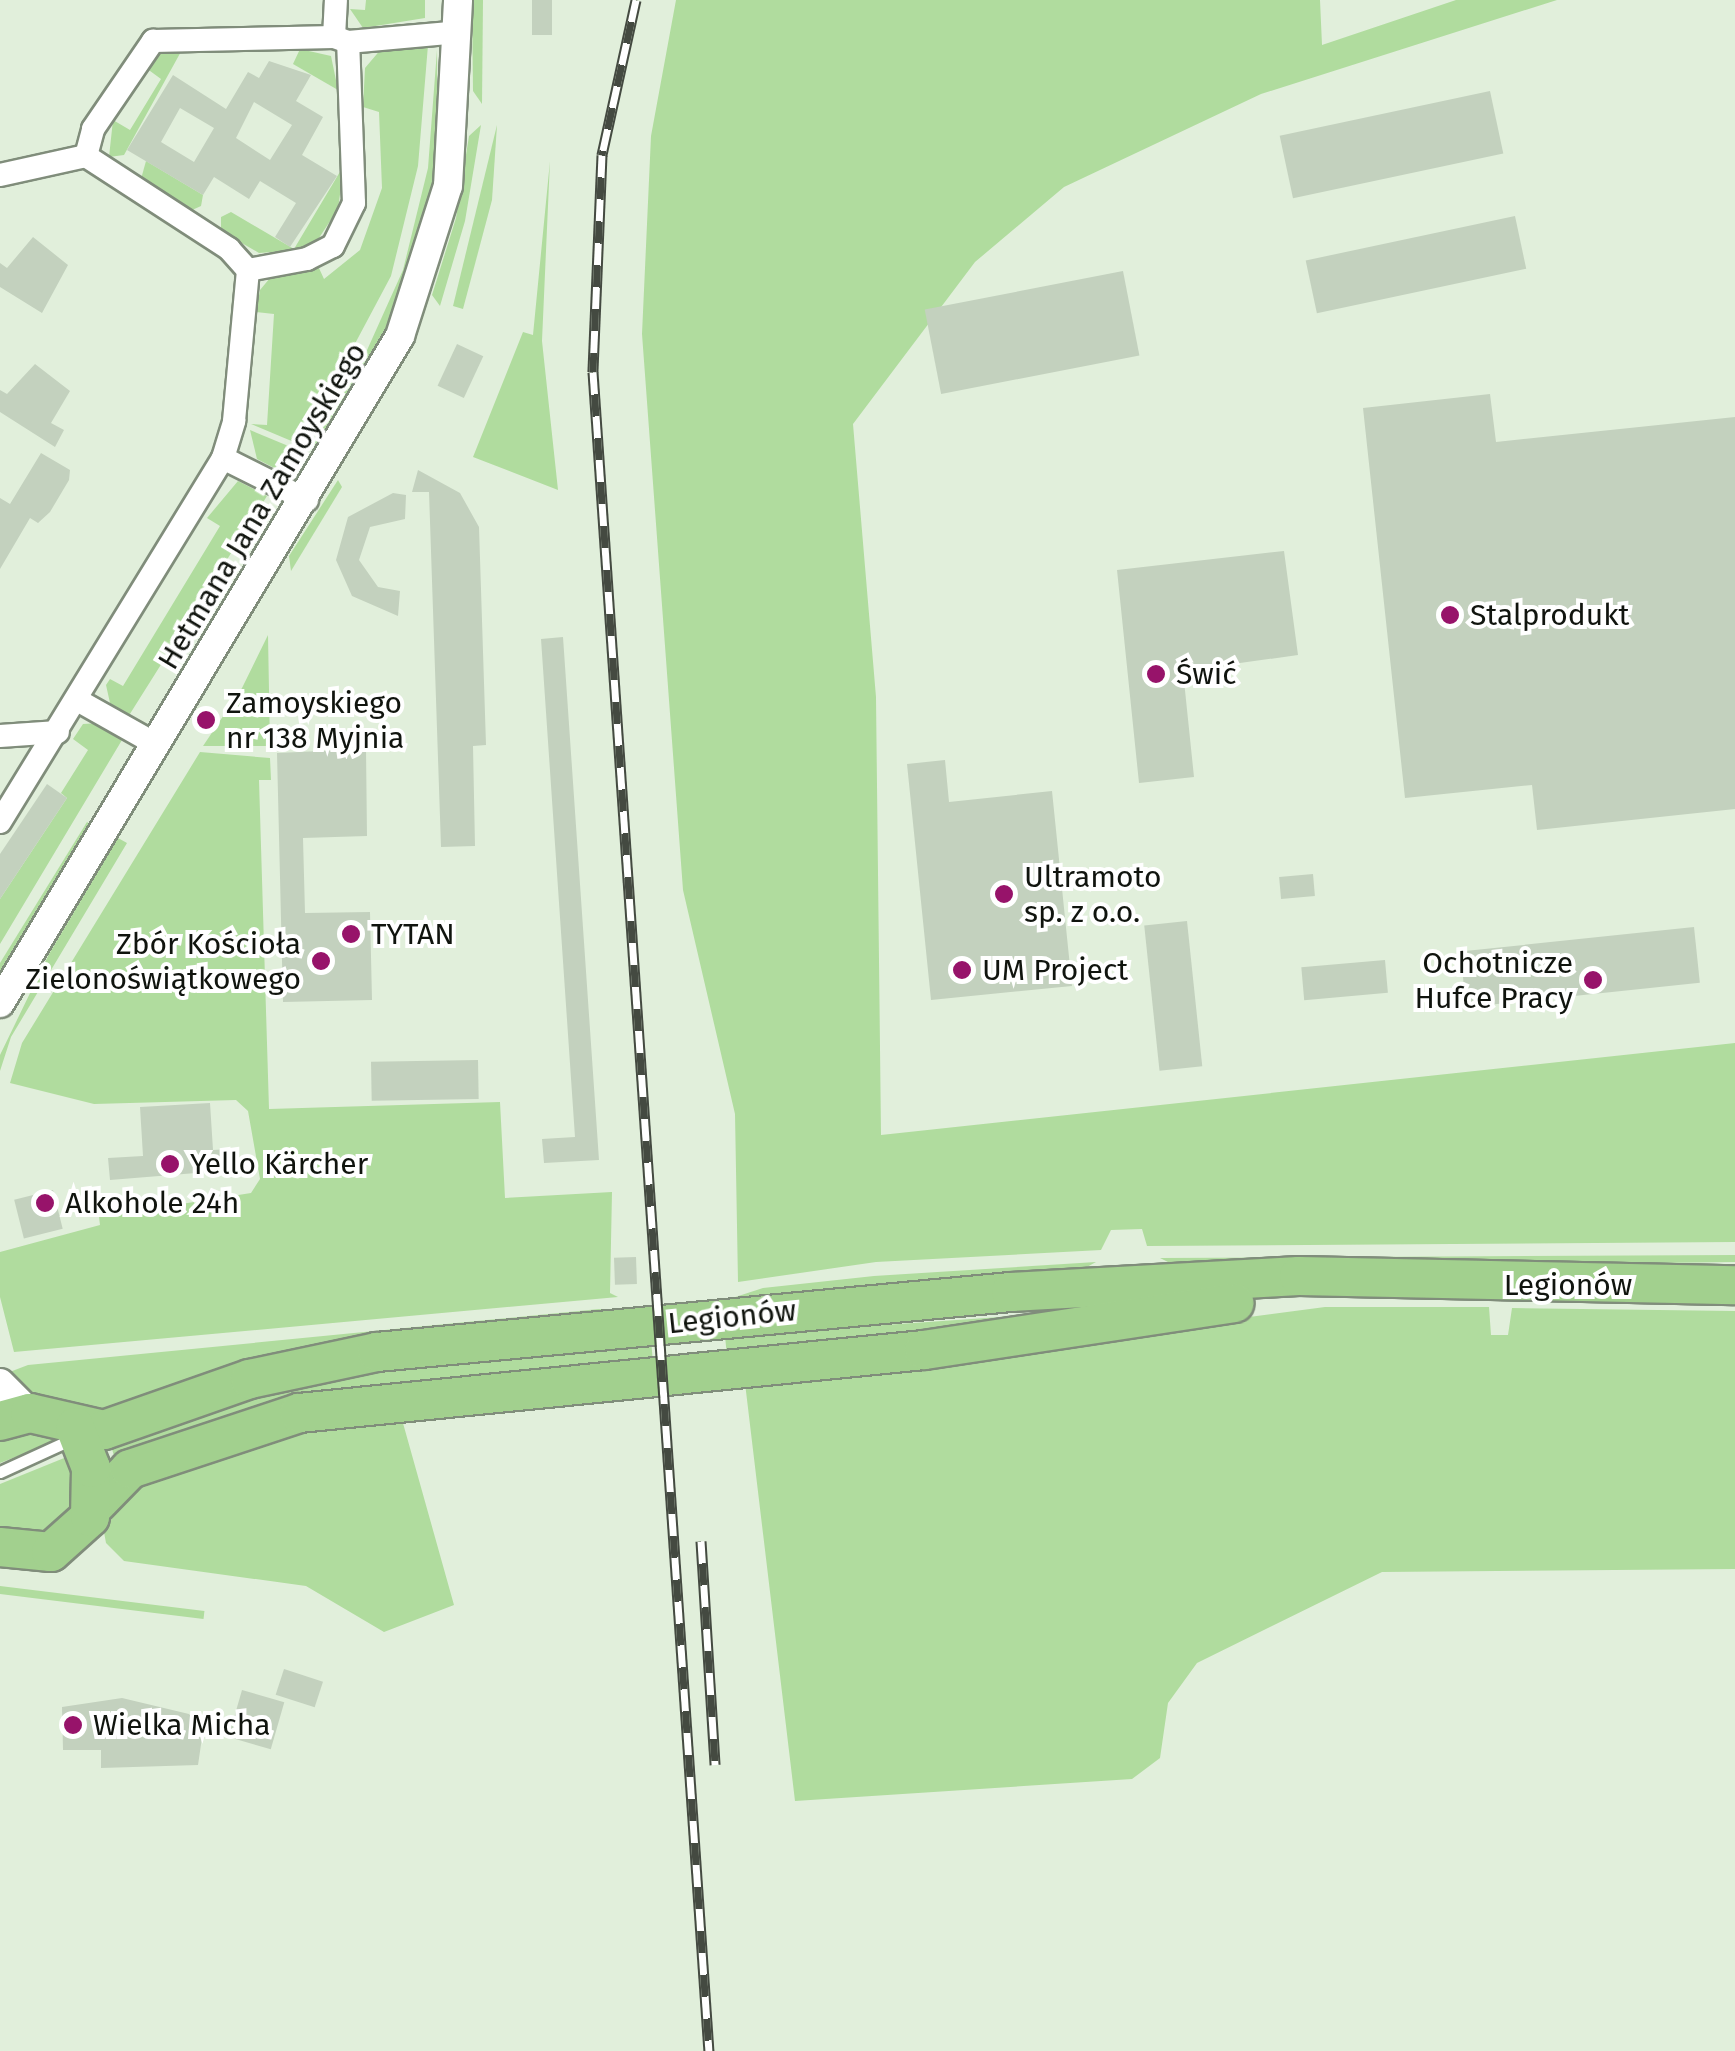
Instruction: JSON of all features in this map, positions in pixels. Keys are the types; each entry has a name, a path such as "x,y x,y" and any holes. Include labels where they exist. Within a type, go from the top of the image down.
{"highway":[{"name":"Legionów","path":"15,1417 114,1427 250,1379 404,1349 1011,1292 1284,1277 1401,1284 1735,1285"},
{"name":"Legionów","path":"0,1548 51,1552 76,1535 96,1505 130,1468 299,1413 924,1350 1401,1284"},
{"path":"75,1426 96,1505"}],"street":[{"path":"248,270 319,254 350,218 355,176 336,0"},
{"name":"Hetmana Jana Zamoyskiego","path":"0,1003 379,377 426,270 455,138 458,0"},
{"path":"86,156 94,129 153,41 341,39 458,32"},
{"path":"0,175 86,156 230,249 248,270 223,458 79,701 0,822"},
{"path":"223,458 306,500"},
{"path":"79,701 157,744"},
{"path":"0,736 58,732"},
{"path":"0,1383 15,1417"}],"lane":[{"path":"0,1472 68,1446 75,1426"}],"green space":[{"path":"366,0 425,0 425,18 363,28 350,9 365,10"},
{"path":"472,0 483,0 482,104 473,91"},
{"path":"676,0 1320,0 1322,45 1456,0 1557,0 1261,94 1064,187 975,262 853,424 876,697 881,1135 1735,1043 1735,1242 1147,1246 1142,1229 1111,1230 1101,1250 876,1262 738,1282 735,1114 683,890 642,334 651,136"},
{"path":"428,45 418,166 391,276 301,445 251,424 267,425 274,314 256,312 260,290 270,278 318,266 324,279 360,250 382,188 379,112 363,107 365,68 382,48"},
{"path":"183,48 124,155 109,157 113,120 130,130 161,79 146,68 158,52"},
{"path":"300,49 331,56 338,90 293,64"},
{"path":"437,50 438,175 392,321 320,451 313,444 359,368 403,270 428,168"},
{"path":"481,125 465,221 440,306 432,295 456,218 469,136"},
{"path":"497,125 492,200 463,309 453,306"},
{"path":"146,161 203,195 201,206 190,211 141,179"},
{"path":"550,161 542,341 558,490 473,457 523,332 533,335"},
{"path":"344,165 338,209 315,244 297,250 259,253 221,231 221,217 231,212 294,249"},
{"path":"250,430 298,450 284,473 257,459"},
{"path":"338,480 342,487 291,571 289,556"},
{"path":"238,481 267,496 128,717 110,703 106,685 110,679 123,686 220,526 207,518"},
{"path":"268,635 270,746 203,746 242,688"},
{"path":"99,723 122,740 0,944 0,899 67,798 61,793 88,750 73,739 83,724"},
{"path":"200,752 270,758 271,780 259,780 269,1109 500,1102 505,1198 612,1192 610,1293 618,1297 14,1352 0,1297 0,1252 100,1225 99,1217 251,1193 260,1179 248,1111 236,1100 94,1104 10,1083 22,1043"},
{"path":"87,822 93,826 0,980 0,963"},
{"path":"118,838 127,843 11,1037 0,1071 0,1055 49,954"},
{"path":"1735,1255 1735,1262 1580,1264 1174,1265 1160,1258"},
{"path":"1096,1262 1085,1268 723,1301 763,1288 874,1276"},
{"path":"1325,1307 1489,1307 1491,1335 1508,1335 1512,1308 1735,1311 1735,1569 1382,1572 1197,1663 1168,1703 1160,1758 1132,1779 795,1801 745,1383"},
{"path":"599,1309 620,1311 104,1415 29,1393 7,1373 28,1365"},
{"path":"1117,1309 727,1356 725,1336"},
{"path":"651,1339 653,1363 238,1414 115,1459 111,1446 215,1406 357,1371"},
{"path":"401,1416 454,1605 384,1632 306,1586 124,1561 106,1543 104,1532 129,1490 237,1442"},
{"path":"32,1431 59,1440 0,1463 0,1442"},
{"path":"74,1454 82,1497 47,1534 0,1526 0,1484"},
{"path":"0,1586 204,1611 203,1619 0,1594"}],"building":[{"path":"532,0 552,0 552,35 532,35"},
{"path":"269,61 311,75 296,101 323,117 302,155 337,176 290,247 275,237 296,203 260,181 249,199 214,177 203,195 127,150 173,75 226,109 248,72 259,78","holes":["254,102 292,125 270,160 236,138","180,108 214,128 194,162 161,142"]},
{"path":"1490,91 1503,154 1293,198 1280,136"},
{"path":"1515,216 1526,269 1317,313 1306,260"},
{"path":"33,237 68,265 42,313 0,287 0,263 7,268"},
{"path":"1123,271 1139,355 941,394 925,310"},
{"path":"457,344 483,356 464,398 438,386"},
{"path":"35,364 70,391 51,423 64,430 55,447 0,412 0,390 7,394"},
{"path":"1490,394 1496,442 1735,417 1735,809 1537,830 1532,785 1405,798 1363,408"},
{"path":"41,453 70,470 69,480 50,512 38,523 30,518 0,569 0,498 10,504"},
{"path":"418,470 460,493 479,527 486,745 473,746 475,846 441,847 429,492 412,492"},
{"path":"393,493 406,495 405,519 370,527 359,560 378,587 400,591 398,616 352,596 336,560 348,517"},
{"path":"1284,551 1298,655 1183,671 1194,777 1139,783 1117,570"},
{"path":"563,637 599,1160 544,1163 542,1139 575,1137 541,639"},
{"path":"366,749 367,836 303,838 305,913 370,912 372,1000 283,1002 277,753"},
{"path":"945,760 949,802 1052,791 1072,986 931,1000 907,764"},
{"path":"47,784 67,798 0,899 0,854"},
{"path":"1313,874 1315,896 1281,899 1279,877"},
{"path":"1187,921 1202,1066 1159,1071 1144,925"},
{"path":"1694,927 1700,983 1466,1007 1460,952"},
{"path":"1385,960 1388,993 1304,1000 1301,967"},
{"path":"478,1060 479,1099 372,1101 371,1062"},
{"path":"210,1103 213,1150 231,1149 233,1170 110,1180 108,1158 143,1156 140,1107"},
{"path":"53,1190 63,1229 24,1238 14,1200"},
{"path":"636,1257 637,1284 615,1285 614,1258"},
{"path":"284,1669 323,1682 315,1707 276,1695"},
{"path":"242,1690 284,1702 271,1749 228,1737"},
{"path":"122,1698 189,1714 203,1731 198,1765 101,1768 101,1750 63,1750 62,1707"}],"railway":[{"path":"636,0 602,155 593,372 709,2051"},
{"path":"701,1541 715,1765"}],"place":[{"name":"Stalprodukt","path":"1450,615"},
{"name":"Świć","path":"1156,674"},
{"name":"Zamoyskiego nr 138 Myjnia","path":"206,720"},
{"name":"Ultramoto sp. z o.o.","path":"1004,894"},
{"name":"TYTAN","path":"351,934"},
{"name":"Zbór Kościoła Zielonoświątkowego","path":"321,961"},
{"name":"UM Project","path":"962,970"},
{"name":"Ochotnicze Hufce Pracy","path":"1593,980"},
{"name":"Yello Kärcher","path":"170,1164"},
{"name":"Alkohole 24h","path":"45,1203"},
{"name":"Wielka Micha","path":"73,1725"}]}
